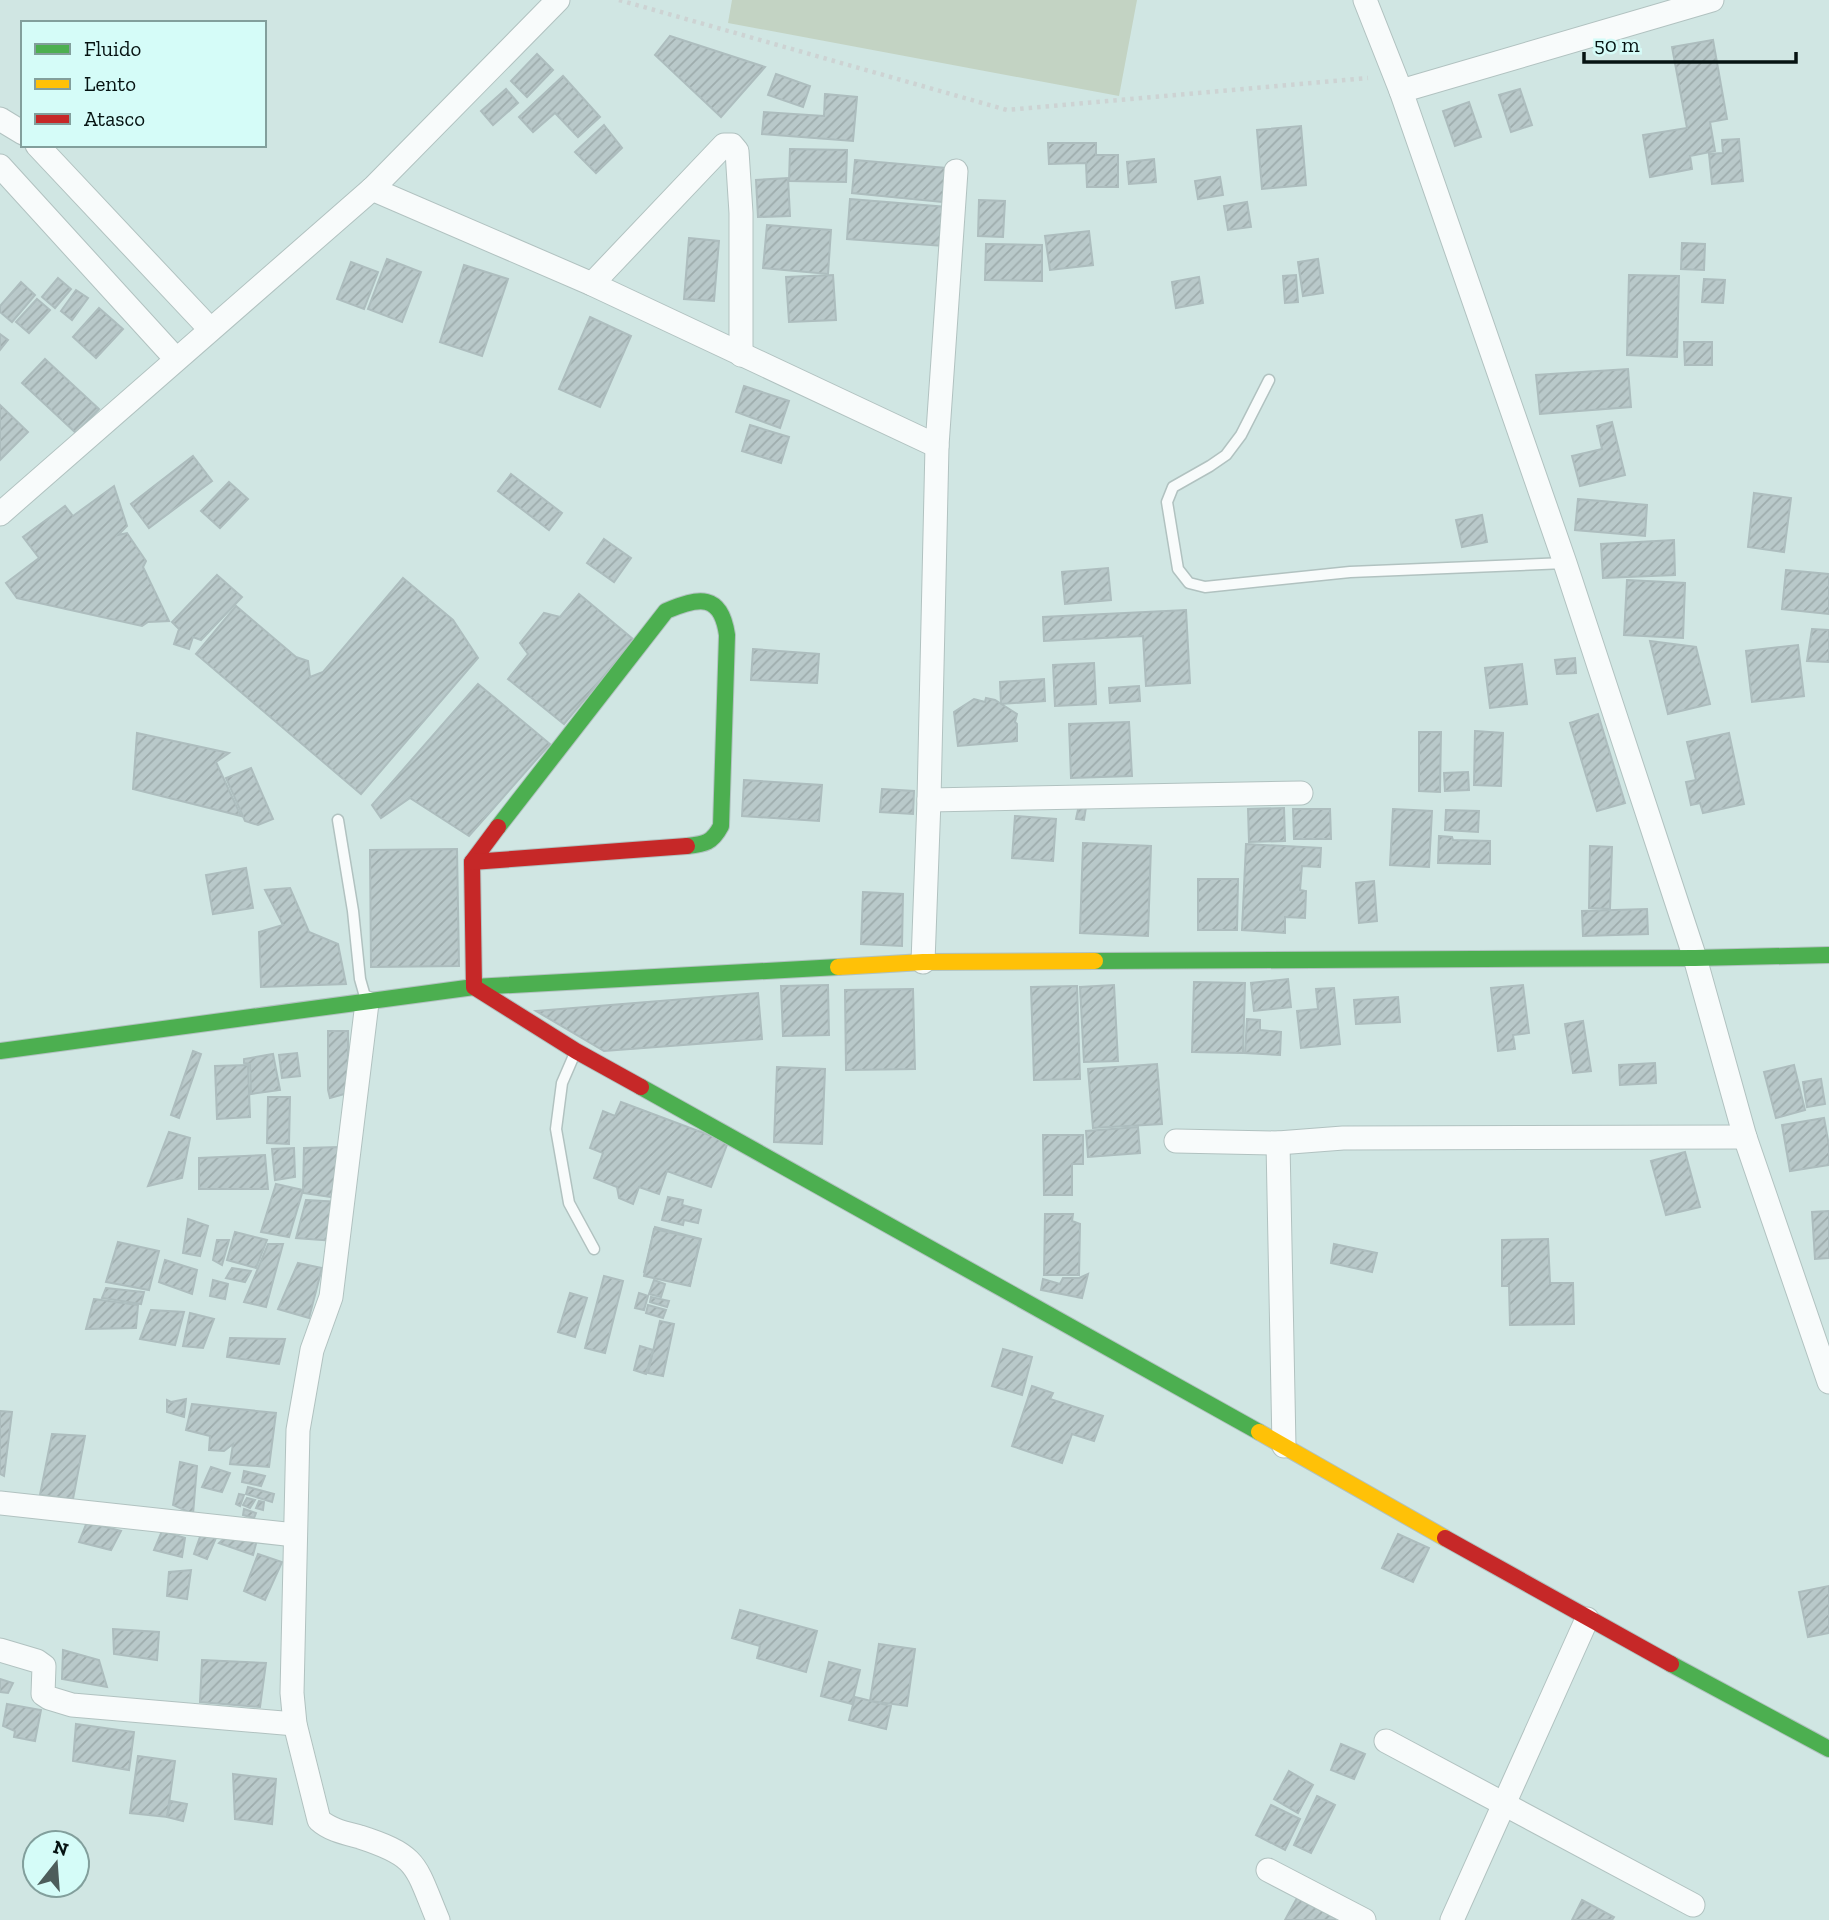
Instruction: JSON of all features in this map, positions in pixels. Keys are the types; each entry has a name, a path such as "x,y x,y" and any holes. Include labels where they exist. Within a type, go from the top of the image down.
{"street":[{"path":"0,514 372,189 558,0"},
{"path":"1365,0 1398,83 1565,563 1695,958 1745,1137 1829,1382"},
{"path":"1398,83 1712,0"},
{"path":"0,118 21,133"},
{"path":"592,284 724,145 732,145 737,151 741,213 741,355"},
{"path":"39,147 211,329"},
{"path":"0,166 176,359"},
{"path":"923,962 937,446 956,171"},
{"path":"372,189 592,284 937,446"},
{"path":"472,862 707,844 714,839 721,826 727,635 722,613 714,604 692,600 666,611 472,862 474,987"},
{"path":"929,800 1301,793"},
{"path":"0,1051 474,987 923,962 1829,955"},
{"path":"474,987 576,1051 1284,1446 1587,1619 1829,1749"},
{"path":"368,1003 331,1297 312,1350 298,1430 292,1693 295,1724 319,1820 332,1828 391,1847 405,1856 417,1869 438,1920"},
{"path":"1176,1141 1278,1143 1343,1138 1745,1137"},
{"path":"1278,1143 1284,1446"},
{"path":"0,1503 295,1535"},
{"path":"1452,1920 1587,1619"},
{"path":"0,1650 37,1661 44,1666 43,1694 72,1705 295,1724"},
{"path":"1386,1741 1693,1905"},
{"path":"1268,1870 1364,1920"}],"lane":[{"path":"1269,380 1241,435 1226,455 1173,487 1170,494 1167,502 1178,569 1189,583 1205,587 1350,572 1565,563"},
{"path":"338,820 353,911 360,979 368,1003"},
{"path":"576,1051 562,1083 556,1129 569,1203 594,1249"}],"path":[{"path":"620,0 1007,110 1398,83"}],"green space":[{"path":"732,0 1137,0 1119,96 728,23"}],"building":[{"path":"670,36 765,67 721,117 655,55"},
{"path":"1713,40 1727,119 1710,122 1715,151 1690,156 1692,169 1650,177 1643,135 1687,128 1672,47"},
{"path":"537,54 553,70 527,97 511,81"},
{"path":"776,74 810,86 803,107 768,95"},
{"path":"563,76 600,117 578,137 555,113 533,132 519,117"},
{"path":"506,89 518,103 493,125 481,111"},
{"path":"1520,89 1532,125 1511,132 1499,95"},
{"path":"825,94 857,97 853,141 762,134 764,112 824,116"},
{"path":"1469,102 1481,137 1455,146 1443,111"},
{"path":"604,125 622,148 596,173 575,152"},
{"path":"1301,126 1306,185 1262,189 1257,130"},
{"path":"1739,139 1743,181 1712,184 1709,154 1723,153 1722,140"},
{"path":"1048,143 1096,143 1096,155 1118,155 1118,187 1087,187 1086,163 1049,164"},
{"path":"790,149 847,150 846,182 789,181"},
{"path":"1154,159 1156,182 1129,184 1127,162"},
{"path":"855,160 946,168 942,202 852,193"},
{"path":"1220,177 1223,195 1198,199 1195,181"},
{"path":"788,178 790,216 758,217 756,180"},
{"path":"850,199 947,207 944,246 847,239"},
{"path":"979,200 1005,201 1003,237 978,236"},
{"path":"1247,202 1251,227 1228,230 1224,206"},
{"path":"767,225 831,230 828,274 763,268"},
{"path":"1089,231 1093,265 1050,270 1045,236"},
{"path":"689,238 719,241 714,301 684,299"},
{"path":"1682,243 1705,244 1704,270 1681,269"},
{"path":"986,244 1042,245 1042,281 985,280"},
{"path":"387,259 421,272 402,322 368,309"},
{"path":"1318,259 1323,293 1303,296 1298,262"},
{"path":"351,262 378,272 364,309 337,299"},
{"path":"464,265 508,279 482,356 440,342"},
{"path":"833,275 836,320 789,322 786,277"},
{"path":"1296,275 1298,302 1285,303 1283,276"},
{"path":"1629,275 1679,276 1677,357 1627,355"},
{"path":"1199,277 1203,303 1176,308 1172,282"},
{"path":"58,278 71,289 55,308 42,297"},
{"path":"1704,279 1725,280 1723,303 1702,302"},
{"path":"21,282 35,295 12,322 0,312 0,306"},
{"path":"76,290 88,298 72,320 61,311"},
{"path":"37,299 50,310 29,333 16,322"},
{"path":"99,308 123,329 96,358 73,337"},
{"path":"590,317 631,336 600,407 559,389"},
{"path":"0,334 8,340 0,350"},
{"path":"1684,342 1712,342 1712,365 1685,365"},
{"path":"45,359 99,409 76,433 22,383"},
{"path":"1628,369 1631,407 1540,414 1536,375"},
{"path":"744,386 789,401 780,428 736,412"},
{"path":"0,405 28,432 0,460"},
{"path":"1612,422 1625,475 1580,486 1572,456 1602,449 1597,426"},
{"path":"750,425 789,437 781,463 742,451"},
{"path":"193,456 212,481 149,528 131,504"},
{"path":"511,474 562,513 549,530 498,491"},
{"path":"229,482 248,499 220,528 201,511"},
{"path":"114,486 127,526 118,535 127,533 146,561 143,567 169,621 148,622 142,626 17,598 6,583 39,558 23,537 65,506 73,516"},
{"path":"1754,493 1791,498 1784,552 1748,547"},
{"path":"1578,499 1647,505 1645,536 1575,530"},
{"path":"1482,515 1487,542 1462,547 1456,520"},
{"path":"604,539 631,558 614,582 587,563"},
{"path":"1674,540 1675,575 1603,578 1601,544"},
{"path":"1108,568 1111,600 1065,604 1062,572"},
{"path":"1786,570 1829,574 1829,614 1782,609"},
{"path":"217,575 242,597 201,640 193,637 189,649 174,644 179,629 172,622"},
{"path":"403,578 453,620 478,658 361,794 196,654 236,606 296,657 308,661 310,677 323,672"},
{"path":"1627,580 1685,583 1683,638 1624,635"},
{"path":"579,594 634,640 564,724 508,679 528,654 520,643 544,613 560,617"},
{"path":"1186,610 1190,683 1146,686 1143,636 1044,641 1043,617"},
{"path":"1812,629 1829,630 1829,662 1807,661"},
{"path":"1650,641 1696,647 1710,704 1668,714"},
{"path":"1798,645 1804,696 1752,702 1746,651"},
{"path":"753,649 819,654 817,683 751,680"},
{"path":"1575,658 1576,673 1557,674 1555,660"},
{"path":"1094,663 1096,704 1055,706 1053,665"},
{"path":"1522,664 1527,704 1490,708 1485,668"},
{"path":"1044,679 1045,701 1001,704 1000,682"},
{"path":"478,684 550,744 469,836 410,798 381,818 372,805"},
{"path":"1139,686 1140,701 1110,703 1109,688"},
{"path":"986,698 995,700 1017,714 1017,741 958,746 954,712 974,699 985,702"},
{"path":"1598,714 1625,803 1597,811 1570,723"},
{"path":"1129,722 1132,776 1071,778 1069,724"},
{"path":"1475,731 1503,733 1501,786 1474,785"},
{"path":"1419,732 1441,732 1440,792 1419,791"},
{"path":"137,733 229,753 216,762 241,816 133,789"},
{"path":"1729,733 1744,804 1703,813 1700,803 1691,805 1686,782 1696,780 1687,742"},
{"path":"251,768 273,819 258,825 245,821 226,778"},
{"path":"1468,772 1469,790 1445,791 1444,773"},
{"path":"744,780 822,785 819,821 742,816"},
{"path":"882,789 914,791 913,814 880,812"},
{"path":"1079,805 1086,807 1084,820 1076,819"},
{"path":"1284,808 1285,841 1249,842 1248,809"},
{"path":"1293,809 1330,809 1331,839 1294,839"},
{"path":"1393,809 1432,811 1429,867 1390,865"},
{"path":"1446,810 1479,811 1478,832 1445,830"},
{"path":"1015,816 1056,819 1053,861 1012,858"},
{"path":"1439,836 1452,837 1453,840 1490,841 1490,864 1438,863"},
{"path":"1083,843 1151,846 1148,936 1080,933"},
{"path":"1246,844 1321,848 1320,867 1302,866 1300,890 1306,891 1305,918 1285,917 1285,933 1242,930"},
{"path":"1590,846 1612,847 1610,909 1589,908"},
{"path":"457,849 459,966 371,967 370,850"},
{"path":"246,868 253,908 213,914 206,875"},
{"path":"1198,879 1238,879 1237,930 1198,930"},
{"path":"1374,881 1377,921 1359,923 1356,883"},
{"path":"290,888 309,932 338,944 346,984 261,987 259,932 283,925 265,890"},
{"path":"863,892 903,894 902,946 861,944"},
{"path":"1647,909 1648,934 1583,936 1582,911"},
{"path":"1288,979 1291,1007 1254,1011 1251,983"},
{"path":"1194,982 1245,983 1243,1053 1192,1052"},
{"path":"828,985 829,1035 783,1036 781,986"},
{"path":"1114,985 1118,1061 1084,1062 1080,987"},
{"path":"1523,985 1529,1033 1513,1035 1515,1049 1498,1051 1491,988"},
{"path":"1077,986 1080,1079 1034,1080 1031,987"},
{"path":"1334,988 1340,1044 1301,1048 1297,1011 1318,1009 1316,989"},
{"path":"913,989 915,1069 846,1070 845,990"},
{"path":"758,993 762,1039 604,1051 536,1011"},
{"path":"1398,997 1400,1022 1356,1024 1354,1000"},
{"path":"1247,1019 1260,1020 1260,1030 1281,1032 1280,1055 1245,1053"},
{"path":"1583,1021 1591,1071 1573,1073 1565,1024"},
{"path":"328,1031 348,1031 348,1093 330,1098 328,1090"},
{"path":"193,1051 201,1054 179,1118 171,1115"},
{"path":"297,1053 300,1076 282,1078 279,1055"},
{"path":"273,1054 280,1090 251,1094 250,1064 244,1063 244,1059"},
{"path":"1655,1063 1656,1083 1620,1085 1619,1065"},
{"path":"1157,1064 1162,1124 1093,1128 1088,1069"},
{"path":"248,1065 250,1117 217,1119 215,1066"},
{"path":"1794,1065 1805,1110 1776,1118 1764,1072"},
{"path":"777,1067 825,1069 822,1144 774,1142"},
{"path":"1821,1079 1825,1104 1807,1107 1803,1082"},
{"path":"268,1097 290,1097 289,1144 267,1143"},
{"path":"621,1102 728,1142 711,1187 667,1171 659,1194 639,1187 633,1204 619,1198 617,1187 594,1178 603,1153 590,1148 603,1111 615,1116"},
{"path":"1824,1118 1829,1165 1790,1171 1782,1125"},
{"path":"1138,1127 1140,1153 1088,1157 1086,1131"},
{"path":"169,1132 190,1138 182,1178 148,1186"},
{"path":"1043,1135 1083,1135 1083,1164 1072,1164 1072,1195 1044,1195"},
{"path":"339,1147 338,1198 303,1193 304,1148"},
{"path":"294,1148 295,1177 275,1180 272,1149"},
{"path":"1685,1152 1700,1207 1666,1215 1651,1161"},
{"path":"265,1155 268,1189 199,1189 199,1158"},
{"path":"276,1184 303,1190 289,1237 261,1232"},
{"path":"668,1197 683,1200 682,1205 701,1210 698,1223 684,1220 683,1225 662,1220"},
{"path":"306,1200 340,1202 335,1241 296,1238"},
{"path":"1829,1211 1829,1258 1815,1259 1812,1212"},
{"path":"1045,1214 1073,1214 1072,1221 1080,1224 1079,1275 1044,1275"},
{"path":"188,1219 208,1226 200,1256 183,1253"},
{"path":"655,1227 701,1239 690,1284 644,1272"},
{"path":"654,1229 700,1239 690,1286 644,1276"},
{"path":"235,1232 267,1240 256,1268 227,1260"},
{"path":"1548,1239 1550,1283 1573,1283 1574,1324 1510,1325 1509,1286 1502,1286 1502,1240"},
{"path":"217,1240 229,1240 222,1265 213,1260"},
{"path":"118,1242 159,1251 149,1290 106,1282"},
{"path":"268,1244 283,1244 266,1307 244,1302"},
{"path":"1334,1244 1377,1253 1372,1272 1331,1263"},
{"path":"165,1260 197,1270 192,1294 159,1282"},
{"path":"298,1263 322,1268 309,1318 278,1309"},
{"path":"232,1268 251,1271 245,1282 226,1278"},
{"path":"1088,1274 1082,1298 1041,1290 1043,1279 1060,1284 1063,1278 1079,1278"},
{"path":"604,1276 623,1281 605,1353 585,1348"},
{"path":"213,1280 228,1284 225,1299 210,1296"},
{"path":"654,1280 665,1284 661,1297 649,1294"},
{"path":"106,1288 144,1292 141,1304 102,1298"},
{"path":"570,1293 587,1298 575,1337 558,1332"},
{"path":"639,1293 648,1296 644,1310 635,1308"},
{"path":"651,1297 669,1301 667,1307 650,1302"},
{"path":"94,1299 138,1305 136,1328 86,1329"},
{"path":"648,1305 666,1310 663,1318 646,1313"},
{"path":"151,1310 184,1312 175,1345 140,1339"},
{"path":"190,1313 214,1319 203,1348 183,1346"},
{"path":"660,1321 674,1324 663,1376 648,1373"},
{"path":"230,1338 285,1339 279,1364 227,1357"},
{"path":"640,1346 653,1350 646,1374 634,1370"},
{"path":"1003,1349 1032,1357 1022,1395 992,1386"},
{"path":"1032,1386 1053,1393 1050,1399 1103,1416 1094,1441 1072,1434 1062,1463 1012,1446"},
{"path":"186,1399 184,1417 167,1412 167,1400 171,1402"},
{"path":"192,1404 276,1413 269,1467 230,1464 233,1444 224,1451 209,1450 210,1436 186,1430"},
{"path":"0,1411 12,1412 4,1476 0,1474"},
{"path":"52,1434 85,1436 73,1499 40,1495"},
{"path":"180,1462 197,1466 193,1514 173,1505"},
{"path":"211,1467 230,1473 222,1492 202,1487"},
{"path":"244,1471 265,1476 261,1486 242,1482"},
{"path":"248,1487 274,1494 272,1502 246,1494"},
{"path":"239,1494 244,1495 240,1506 236,1504"},
{"path":"247,1498 255,1500 250,1508 243,1505"},
{"path":"259,1501 264,1502 263,1510 256,1508"},
{"path":"244,1509 256,1513 254,1518 243,1515"},
{"path":"87,1522 121,1531 111,1550 79,1542"},
{"path":"162,1531 185,1538 182,1557 154,1550"},
{"path":"230,1533 257,1540 253,1555 219,1543"},
{"path":"201,1534 216,1538 207,1559 194,1554"},
{"path":"1398,1534 1429,1548 1413,1582 1382,1568"},
{"path":"258,1554 282,1562 265,1600 244,1591"},
{"path":"191,1570 187,1599 167,1596 169,1572"},
{"path":"1829,1586 1829,1633 1808,1637 1799,1592"},
{"path":"740,1610 817,1631 806,1672 757,1658 760,1646 732,1638"},
{"path":"113,1629 159,1632 157,1660 114,1654"},
{"path":"879,1644 915,1649 907,1706 870,1701"},
{"path":"63,1650 99,1660 107,1687 62,1679"},
{"path":"202,1660 266,1663 260,1707 200,1702"},
{"path":"829,1662 860,1670 852,1704 821,1696"},
{"path":"0,1679 13,1683 8,1693 0,1692"},
{"path":"855,1697 891,1706 886,1729 849,1720"},
{"path":"7,1704 41,1710 35,1741 14,1737 15,1731 3,1726"},
{"path":"76,1724 134,1732 129,1770 73,1761"},
{"path":"1341,1744 1365,1754 1354,1779 1331,1770"},
{"path":"138,1756 175,1761 167,1817 130,1813"},
{"path":"1289,1771 1313,1785 1298,1813 1274,1799"},
{"path":"233,1774 276,1779 272,1824 235,1819"},
{"path":"1317,1796 1335,1805 1311,1853 1294,1845"},
{"path":"171,1801 187,1804 183,1821 167,1817"},
{"path":"1271,1805 1300,1819 1285,1850 1256,1835"},
{"path":"1297,1898 1336,1918 1335,1920 1285,1920"},
{"path":"1582,1900 1614,1917 1612,1920 1572,1920"}],"traffic: fast":[{"path":"498,827 666,611 698,601 714,605 720,612 727,635 721,826 707,842 687,846"},
{"path":"1095,961 1829,955"},
{"path":"0,1051 474,987 838,967"},
{"path":"641,1087 1259,1432"},
{"path":"1671,1664 1829,1749"}],"traffic: slow":[{"path":"838,967 923,962 1095,961"},
{"path":"1259,1432 1445,1538"}],"traffic: jam":[{"path":"498,827 472,862 474,987 576,1051 641,1087"},
{"path":"472,862 687,846"},
{"path":"1445,1538 1671,1664"}]}
